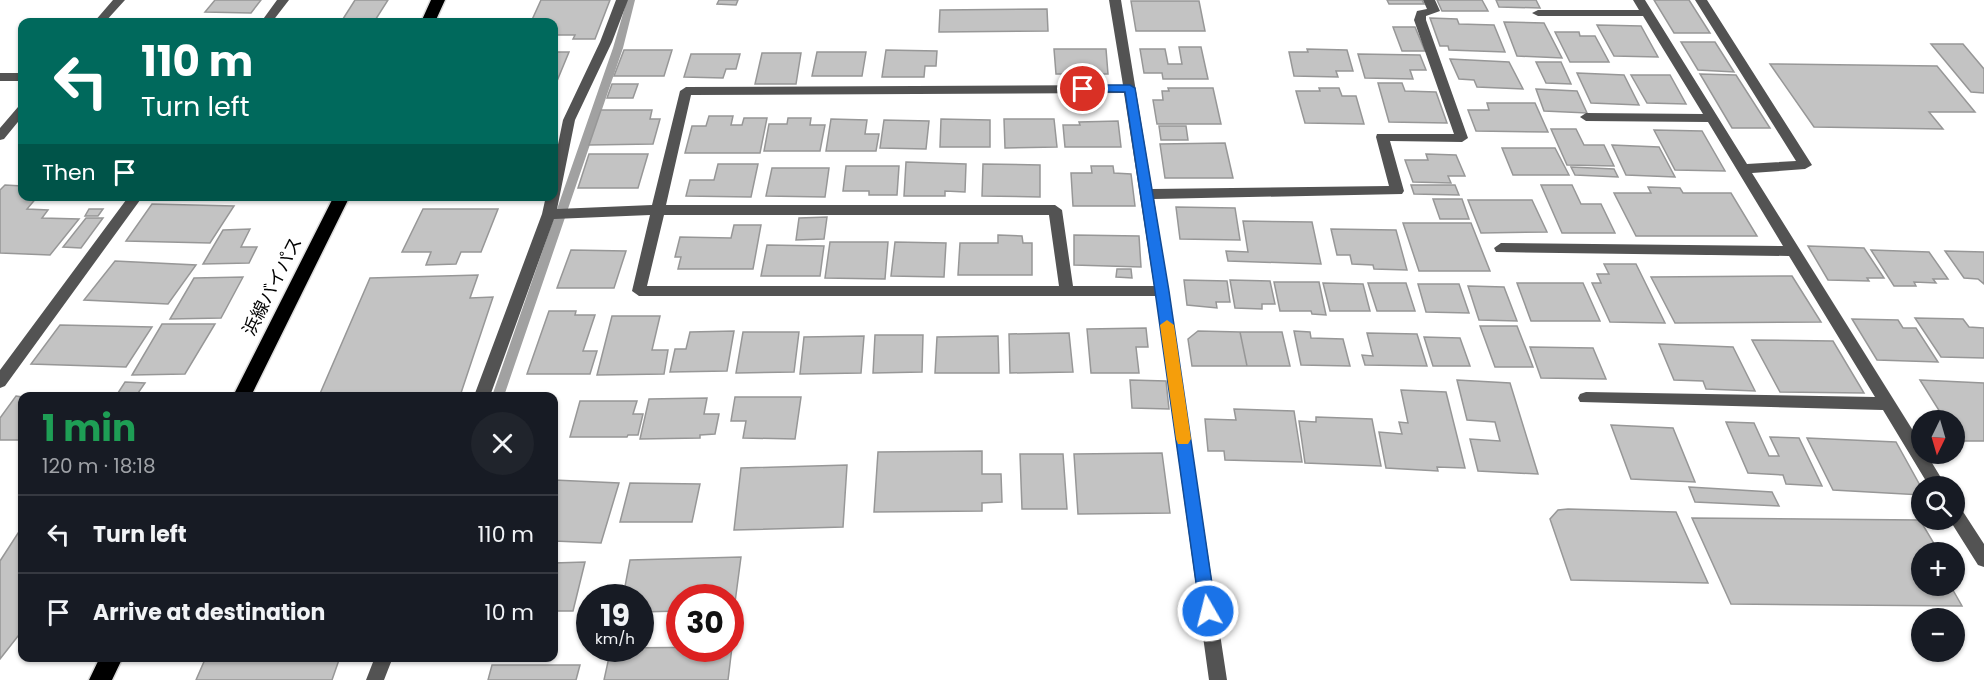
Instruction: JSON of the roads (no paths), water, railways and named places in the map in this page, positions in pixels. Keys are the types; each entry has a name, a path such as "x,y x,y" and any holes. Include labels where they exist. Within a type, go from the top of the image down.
{"highway":[{"path":"430,18 438,0"},
{"name":"浜線バイパス","path":"244,392 340,201"},
{"path":"100,680 109,662"}],"street":[{"path":"103,18 119,0"},
{"path":"269,18 283,0"},
{"path":"558,172 569,120 606,42 622,0"},
{"path":"1115,0 1162,291 1218,680"},
{"path":"1146,194 1397,191 1382,137 1462,138 1420,20 1421,13 1434,11 1430,0"},
{"path":"1639,0 1885,404 1932,476"},
{"path":"1701,0 1805,165 1742,169"},
{"path":"1538,13 1647,13"},
{"path":"0,77 18,77"},
{"path":"1130,88 686,91 639,291 1162,291"},
{"path":"0,136 18,115"},
{"path":"1586,117 1711,118"},
{"path":"0,382 133,201"},
{"path":"483,392 552,201"},
{"path":"549,214 658,210 1055,210 1067,291"},
{"path":"1502,248 1792,251"},
{"path":"1586,398 1885,404"},
{"path":"1965,529 1984,559"},
{"path":"375,680 382,662"}],"waterway":[{"path":"499,392 618,48 631,0"}]}
